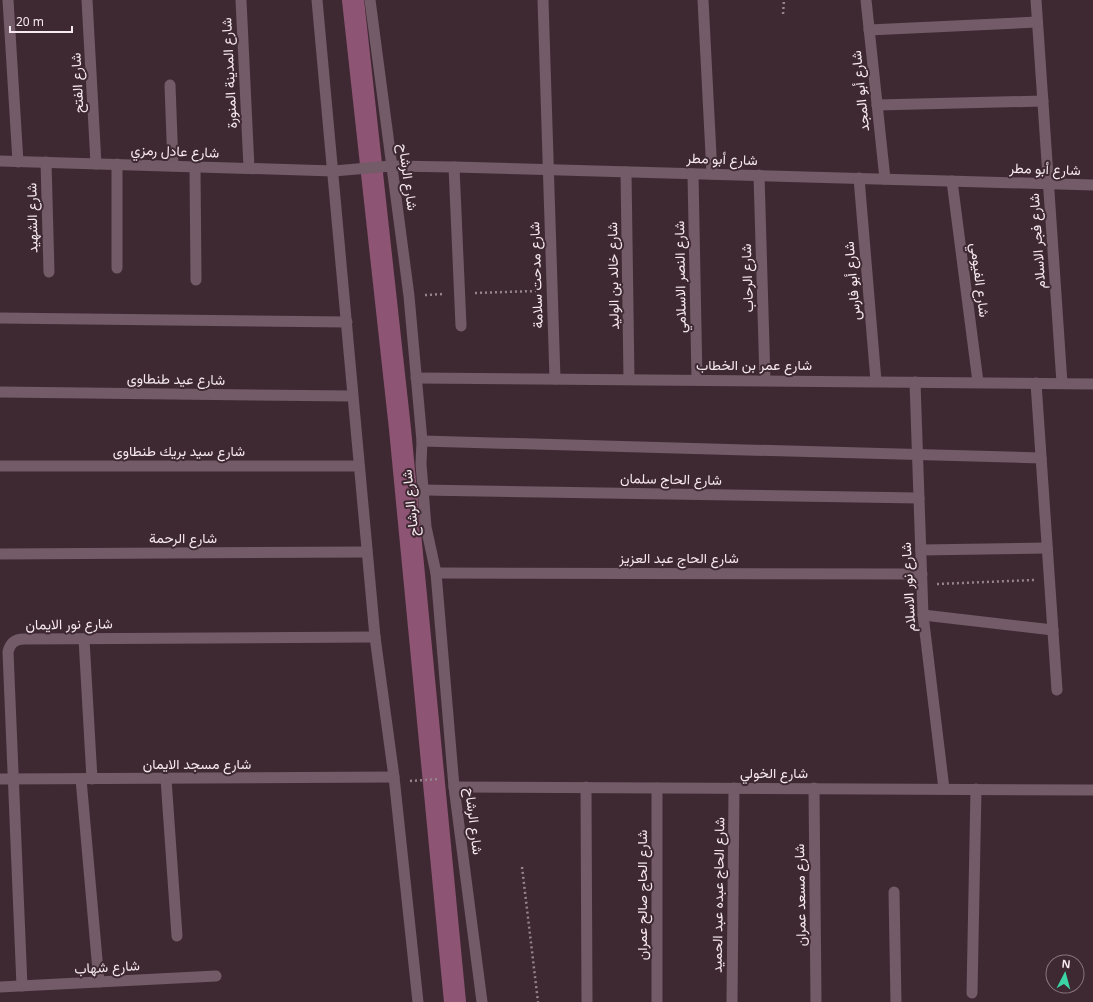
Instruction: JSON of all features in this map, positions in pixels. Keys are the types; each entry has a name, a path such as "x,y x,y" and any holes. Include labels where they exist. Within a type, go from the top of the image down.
{"street":[{"path":"8,0 18,162"},
{"name":"شارع الفتح","path":"87,0 96,164"},
{"name":"شارع المدينة المنورة","path":"241,0 249,168"},
{"path":"317,0 334,171 352,396 375,637 394,780 418,1002"},
{"name":"شارع الرشاح","path":"370,0 387,166 409,296 422,441 422,490 426,527 436,573 453,782 482,1002"},
{"name":"شارع مدحت سلامة","path":"543,0 555,379"},
{"path":"703,0 712,174"},
{"name":"شارع أبو المجد","path":"866,0 885,179"},
{"name":"شارع فجر الاسلام","path":"1036,0 1062,383"},
{"path":"869,30 1037,22"},
{"path":"170,85 173,166"},
{"path":"877,105 1043,101"},
{"name":"شارع عادل رمزي","path":"0,161 334,171 350,169"},
{"name":"شارع الشهيد","path":"46,162 49,272"},
{"path":"117,268 118,164"},
{"name":"شارع أبو مطر","path":"350,169 387,166 548,169 1093,185"},
{"path":"195,167 196,280"},
{"path":"454,167 461,326"},
{"name":"شارع خالد بن الوليد","path":"626,172 629,379"},
{"name":"شارع النصر الاسلامي","path":"693,174 697,380"},
{"name":"شارع الرحاب","path":"759,175 764,380"},
{"name":"شارع أبو فارس","path":"859,178 876,381"},
{"name":"شارع الفيومي","path":"952,181 978,382"},
{"path":"0,318 347,322"},
{"name":"شارع عمر بن الخطاب","path":"416,378 1093,384"},
{"name":"شارع نور الاسلام","path":"915,382 923,616 944,789"},
{"path":"1036,383 1057,690"},
{"name":"شارع عيد طنطاوى","path":"0,392 352,396"},
{"path":"422,441 1041,458"},
{"name":"شارع سيد بريك طنطاوى","path":"0,466 359,466"},
{"name":"شارع الحاج سلمان","path":"422,490 919,498"},
{"path":"921,550 1047,548"},
{"name":"شارع الرحمة","path":"0,554 367,552"},
{"name":"شارع الحاج عبد العزيز","path":"436,573 922,579"},
{"path":"923,616 1053,630"},
{"name":"شارع نور الايمان","path":"22,986 8,652 12,643 19,639 375,637"},
{"path":"84,639 87,779 99,982"},
{"name":"شارع مسجد الايمان","path":"0,779 394,780"},
{"path":"166,779 177,936"},
{"name":"شارع الخولي","path":"453,782 657,788 1093,790"},
{"path":"586,787 587,1002"},
{"name":"شارع الحاج صالح عمران","path":"657,788 657,1002"},
{"name":"شارع الحاج عبده عبد الحميد","path":"732,1002 734,788"},
{"name":"شارع مسعد عمران","path":"814,788 816,1002"},
{"path":"972,993 976,789"},
{"path":"894,892 896,1002"},
{"name":"شارع شهاب","path":"0,987 216,976"}],"path":[{"path":"783,14 784,0"},
{"path":"409,296 552,291"},
{"path":"922,579 1049,579"},
{"path":"394,780 453,782"},
{"path":"522,867 538,1002"}],"waterway":[{"path":"353,0 400,429 455,1002"}]}
